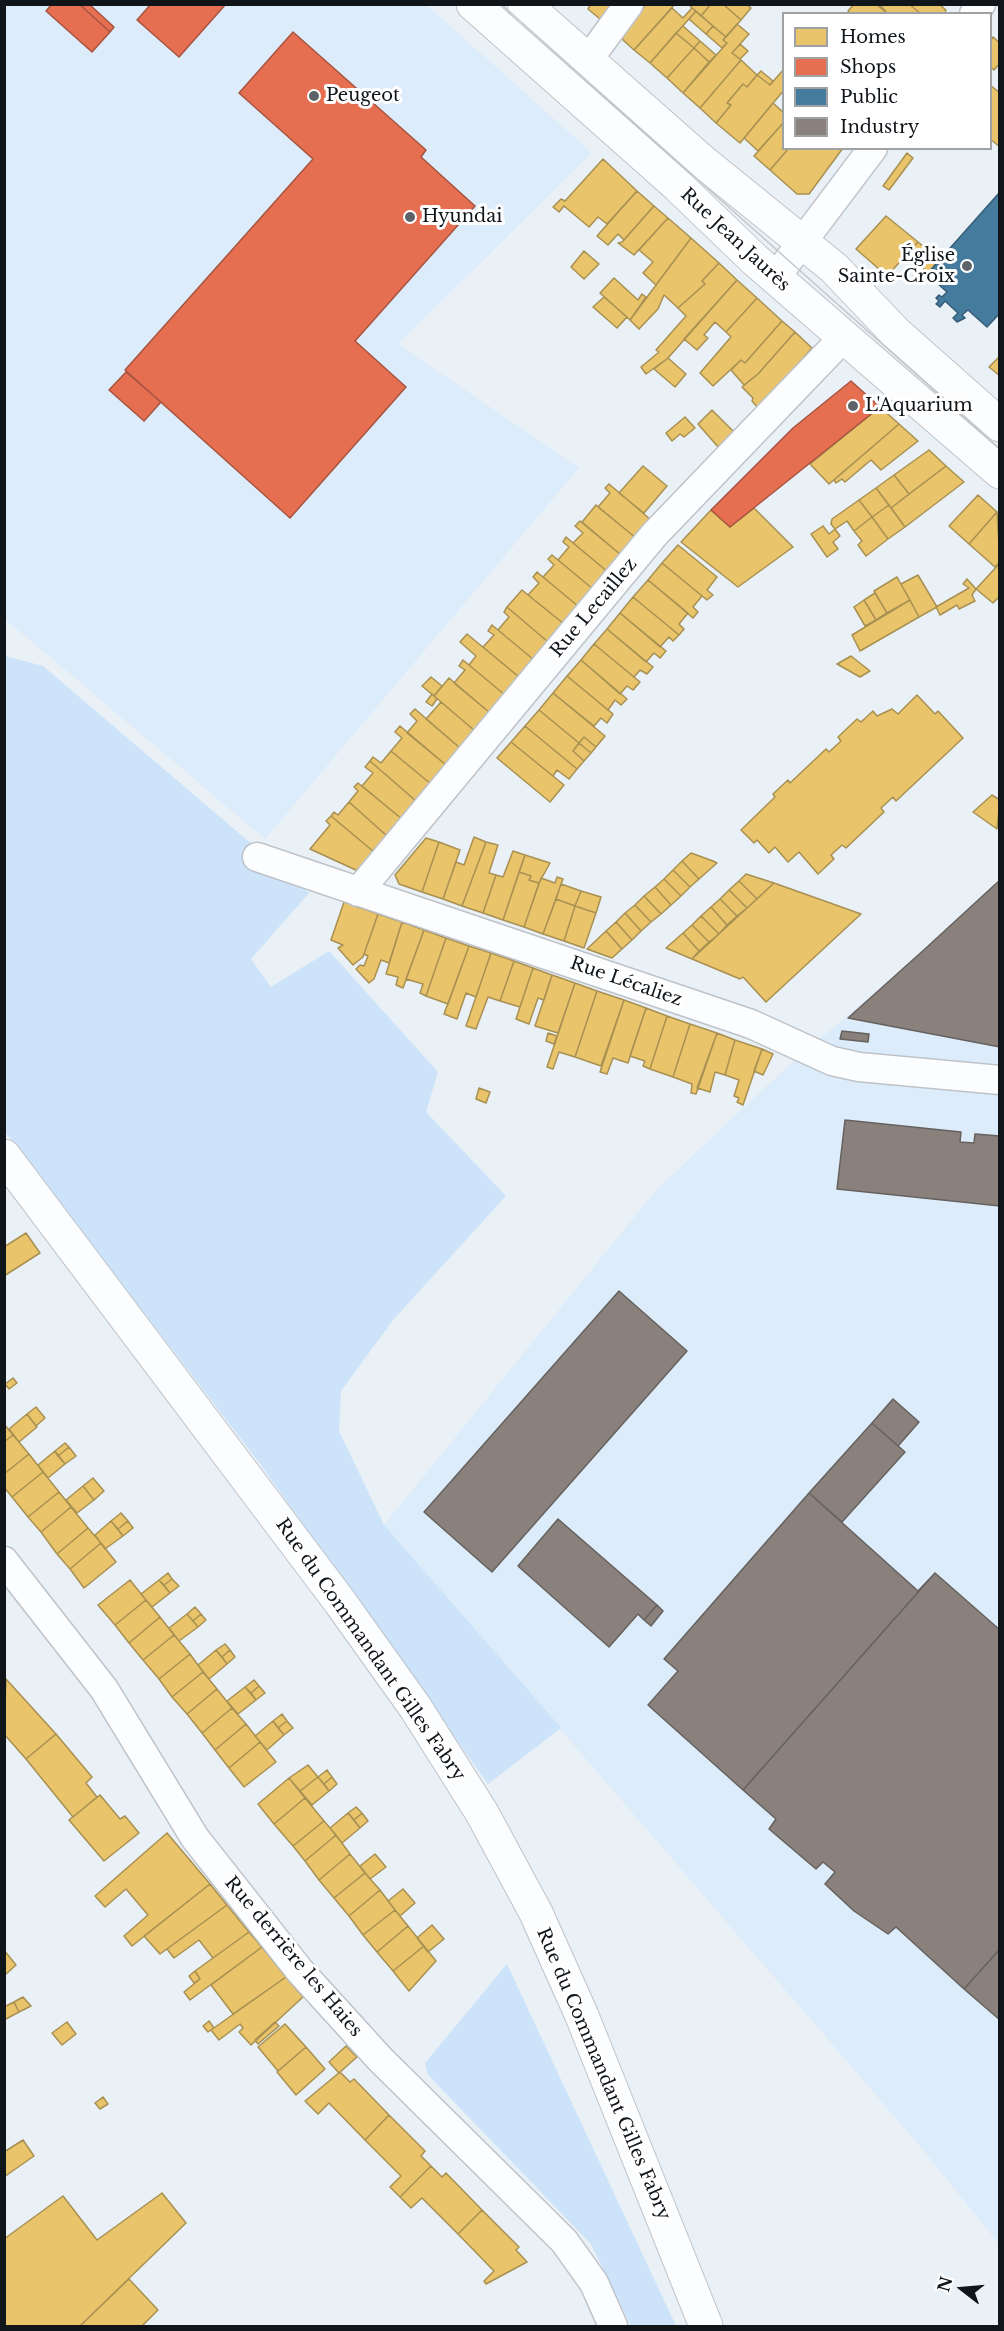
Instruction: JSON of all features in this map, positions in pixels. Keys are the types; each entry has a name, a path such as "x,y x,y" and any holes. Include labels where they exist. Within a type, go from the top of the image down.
{"street":[{"name":"Rue Jean Jaurès","path":"473,4 678,186 775,278 999,472"},
{"name":"Rue Jean Jaurès","path":"524,4 710,168 804,242 850,282 895,332 999,425"},
{"path":"588,60 629,4"},
{"path":"775,278 872,150"},
{"name":"Rue Lecaillez","path":"358,892 654,535 844,337"},
{"name":"Rue Lécaliez","path":"257,857 751,1024 832,1061 859,1067 999,1080"},
{"name":"Rue du Commandant Gilles Fabry","path":"4,1156 340,1602 415,1707 465,1783 504,1852 558,1960 706,2326"},
{"name":"Rue derrière les Haies","path":"4,1561 104,1689 195,1838 286,1953 366,2044 564,2241 594,2283 613,2326"}],"shaded area":[{"path":"5,5 427,5 592,153 398,344 579,468 265,839 5,619"},
{"path":"5,656 43,666 309,893 251,959 271,987 329,951 438,1072 426,1112 506,1196 393,1320 341,1391 339,1431 384,1525 561,1728 488,1784 258,1461 5,1132"},
{"path":"999,892 999,2244 919,2145 384,1525 657,1189 802,1053"},
{"path":"507,1964 676,2326 631,2326 591,2244 428,2075 425,2063"}],"building: Homes":[{"path":"591,4 621,4 608,20 600,19 588,9"},
{"path":"646,4 675,4 634,50 623,40 622,33"},
{"path":"688,4 711,4 701,16"},
{"path":"711,4 723,4 741,20 726,37 701,16"},
{"path":"723,4 746,4 751,8 741,20"},
{"path":"854,4 876,4 886,12 849,12"},
{"path":"879,4 909,4 919,12 886,12"},
{"path":"909,4 939,4 946,10 945,12 919,12"},
{"path":"672,8 683,18 692,8 696,11 650,63 634,50"},
{"path":"696,11 713,26 706,34 689,19"},
{"path":"737,24 749,34 732,53 741,60 700,108 683,93 727,43 723,40"},
{"path":"683,26 700,41 694,48 676,33"},
{"path":"713,26 726,37 723,40 727,43 722,48 706,34"},
{"path":"676,33 694,48 667,78 650,63"},
{"path":"992,38 1000,43 1000,63 994,70 992,68"},
{"path":"700,41 716,55 709,62 694,48"},
{"path":"740,44 748,51 740,59 732,53"},
{"path":"694,48 709,62 683,93 667,78"},
{"path":"741,60 757,75 747,87 743,84 727,103 731,105 716,123 700,108"},
{"path":"761,71 773,81 770,85 757,75"},
{"path":"782,71 782,92 740,143 716,123 731,105 727,103 743,84 747,87 757,75 770,85"},
{"path":"992,87 1000,93 1000,147 992,141"},
{"path":"773,103 782,111 782,124 758,151 744,138"},
{"path":"782,124 782,150 787,150 770,170 754,156"},
{"path":"787,150 842,150 809,194 797,194 770,170"},
{"path":"907,153 913,158 889,190 883,186"},
{"path":"603,159 637,191 607,224 598,217 589,227 564,206 559,212 553,207 561,199 565,201"},
{"path":"637,191 654,206 624,240 618,234 608,245 597,236"},
{"path":"654,206 668,218 634,255 618,243 622,242"},
{"path":"886,216 918,242 887,276 856,249"},
{"path":"668,218 691,238 656,285 643,273 653,262 639,250"},
{"path":"691,238 719,263 702,281 705,284 678,308 664,295 658,309 639,329 630,320"},
{"path":"918,242 940,259 929,273 907,254"},
{"path":"584,251 599,264 584,279 571,267"},
{"path":"719,263 737,280 668,358 646,374 641,367 659,352 656,350 686,316 678,308 705,284 702,281"},
{"path":"614,278 638,300 642,294 646,297 630,320 600,293"},
{"path":"737,280 757,298 726,332 715,322 704,335 708,338 697,350 684,339"},
{"path":"604,297 627,317 617,328 593,307"},
{"path":"757,298 782,321 745,363 741,360 713,386 700,373 731,337 726,332"},
{"path":"782,321 795,332 758,374 744,385 731,370 741,360 745,363"},
{"path":"795,332 812,348 759,409 752,401 753,398 742,387 758,374"},
{"path":"1000,356 1000,376 989,367"},
{"path":"668,358 686,374 675,387 654,369"},
{"path":"880,407 899,424 829,484 810,464"},
{"path":"712,410 734,432 719,448 698,424"},
{"path":"685,417 695,428 684,437 680,434 672,441 666,433"},
{"path":"899,424 918,441 881,470 871,460 845,482 842,479 836,483 834,480"},
{"path":"929,450 946,466 909,494 894,475"},
{"path":"643,466 667,486 644,513 619,493"},
{"path":"946,466 964,482 905,527 891,508"},
{"path":"894,475 909,494 891,508 876,488"},
{"path":"609,484 651,520 636,538 598,507 610,493 605,488"},
{"path":"876,488 889,505 872,517 859,500"},
{"path":"978,495 997,512 969,544 949,526"},
{"path":"859,500 872,517 854,531 847,521 835,529 831,524 832,519"},
{"path":"596,505 636,538 621,555 582,522"},
{"path":"889,505 905,527 888,539 872,517"},
{"path":"754,508 793,547 738,587 681,542 711,510 730,527"},
{"path":"997,512 1000,562 995,567 969,544"},
{"path":"872,517 888,539 866,556 858,545 862,541 854,531"},
{"path":"580,521 621,555 608,572 573,543 583,533 575,526"},
{"path":"823,526 829,534 835,529 840,536 833,542 838,549 827,557 811,534"},
{"path":"566,537 608,572 593,589 558,560 569,547 563,542"},
{"path":"678,545 717,577 707,590 713,595 707,600 662,563"},
{"path":"552,555 593,589 579,607 543,577 554,565 548,559"},
{"path":"662,563 702,596 693,607 698,612 693,618 648,580"},
{"path":"1000,563 1000,596 993,603 976,589"},
{"path":"537,572 579,607 564,624 528,595 539,583 533,577"},
{"path":"918,575 937,607 919,617 901,584"},
{"path":"897,577 910,600 887,613 874,591"},
{"path":"967,579 976,589 972,595 975,601 959,609 957,605 940,615 936,607 969,588 963,584"},
{"path":"648,580 688,613 679,624 684,629 679,635 633,597"},
{"path":"522,590 564,624 548,642 507,607"},
{"path":"875,593 887,613 876,620 864,600"},
{"path":"633,597 679,635 673,641 669,637 660,647 620,613"},
{"path":"864,600 876,620 865,626 854,607"},
{"path":"910,600 919,617 860,651 852,635"},
{"path":"507,607 548,642 534,660 498,630 509,617 504,612"},
{"path":"620,613 666,651 660,658 654,653 646,662 607,629"},
{"path":"492,625 534,660 519,677 483,647 494,635 488,631"},
{"path":"607,629 653,667 647,674 640,670 634,677 594,644"},
{"path":"467,634 519,677 505,695 469,665 476,656 460,642"},
{"path":"594,644 640,682 633,690 627,686 620,694 581,660"},
{"path":"851,656 870,671 860,677 837,664"},
{"path":"463,660 505,695 490,713 454,683 465,670 459,666"},
{"path":"581,660 627,699 621,705 615,700 608,710 567,676"},
{"path":"567,676 613,714 607,723 601,718 594,726 553,693"},
{"path":"431,677 442,686 434,696 422,686"},
{"path":"449,678 490,713 475,731 434,696"},
{"path":"553,693 605,736 596,747 584,737 579,743 539,710"},
{"path":"432,694 437,699 432,706 426,702"},
{"path":"917,695 935,714 938,711 963,738 896,801 893,797 881,808 884,812 846,848 842,845 831,855 834,859 818,874 799,852 788,862 775,847 769,853 757,840 754,843 741,830 775,797 773,794 788,780 790,783 826,749 829,752 841,741 838,737 857,719 861,722 873,711 877,716 892,709 898,714"},
{"path":"441,702 475,731 460,748 426,719"},
{"path":"415,709 460,748 446,765 407,733 417,721 410,714"},
{"path":"539,710 579,743 573,751 584,761 577,769 525,726"},
{"path":"400,726 446,765 431,784 391,751 402,738 395,732"},
{"path":"525,726 577,769 569,779 557,770 553,776 511,742"},
{"path":"584,737 596,747 591,753 579,743"},
{"path":"511,742 564,785 550,802 497,758"},
{"path":"579,743 591,753 584,761 573,751"},
{"path":"391,751 431,784 416,801 370,761 373,757 381,763"},
{"path":"370,761 416,801 402,819 362,786 373,773 365,767"},
{"path":"358,783 402,819 387,836 349,802 358,791 354,787"},
{"path":"992,795 1000,800 997,829 973,812"},
{"path":"349,802 387,836 374,852 331,816 334,812 338,815"},
{"path":"331,816 374,852 358,871 310,849 330,825 326,821"},
{"path":"474,837 486,842 462,906 443,899 456,862 464,865"},
{"path":"426,838 439,842 422,892 399,884 395,875"},
{"path":"439,842 460,850 443,899 422,892"},
{"path":"486,842 498,845 489,873 496,875 483,913 462,906"},
{"path":"513,851 525,855 503,920 483,913 496,875 503,877"},
{"path":"691,853 717,863 699,879 682,861"},
{"path":"525,855 550,863 539,883 529,880 531,876 519,872"},
{"path":"682,861 699,879 690,887 673,870"},
{"path":"673,870 690,887 681,896 664,879"},
{"path":"519,872 531,876 529,880 539,883 524,927 503,920"},
{"path":"746,874 774,883 757,899 739,881"},
{"path":"557,877 563,879 543,934 524,927 541,878 555,883"},
{"path":"664,879 681,896 671,905 655,887"},
{"path":"739,881 757,899 747,908 729,890"},
{"path":"774,883 861,914 766,1002 743,977 740,979 692,959"},
{"path":"561,884 581,891 575,906 556,899"},
{"path":"655,887 671,905 661,914 644,896"},
{"path":"729,890 747,908 737,916 720,899"},
{"path":"581,891 601,897 596,913 575,906"},
{"path":"644,896 661,914 651,922 635,905"},
{"path":"556,899 575,906 564,941 543,934"},
{"path":"720,899 737,916 727,925 711,907"},
{"path":"344,902 378,914 363,957 353,965 338,948 343,945 331,940"},
{"path":"635,905 651,922 641,931 625,913"},
{"path":"575,906 596,913 584,948 564,941"},
{"path":"711,907 727,925 719,934 701,916"},
{"path":"625,913 641,931 632,940 616,922"},
{"path":"378,914 402,922 389,963 381,960 374,979 369,983 356,969 360,965 364,966 368,956 364,954"},
{"path":"701,916 719,934 709,942 692,925"},
{"path":"402,922 424,930 403,988 396,985 398,977 386,974"},
{"path":"616,922 632,940 622,949 606,931"},
{"path":"692,925 709,942 699,951 683,933"},
{"path":"424,930 446,938 426,996 420,993 423,984 406,979"},
{"path":"606,931 622,949 612,958 587,949"},
{"path":"683,933 699,951 692,959 666,948"},
{"path":"446,938 469,946 448,1004 426,996"},
{"path":"469,946 491,953 476,997 466,993 457,1019 444,1014"},
{"path":"491,953 514,961 500,1001 488,997 476,1029 466,1026"},
{"path":"514,961 533,968 520,1007 500,1001"},
{"path":"533,968 552,975 544,1000 538,998 529,1024 516,1019"},
{"path":"552,975 575,983 558,1033 535,1026"},
{"path":"575,983 597,991 575,1057 559,1052 553,1069 547,1067"},
{"path":"597,991 624,1000 601,1066 575,1057"},
{"path":"624,1000 646,1008 628,1063 613,1058 607,1074 600,1072"},
{"path":"646,1008 667,1016 650,1069 643,1066 645,1061 630,1056"},
{"path":"667,1016 690,1024 673,1077 650,1069"},
{"path":"690,1024 717,1033 696,1094 691,1093 692,1084 673,1077"},
{"path":"548,1033 557,1036 554,1044 546,1041"},
{"path":"717,1033 735,1040 725,1075 715,1072 710,1092 697,1088"},
{"path":"735,1040 762,1049 743,1105 737,1102 739,1098 734,1096 739,1080 725,1075"},
{"path":"762,1049 773,1054 763,1075 754,1071"},
{"path":"479,1088 490,1092 486,1103 476,1099"},
{"path":"26,1233 40,1253 4,1276 4,1247"},
{"path":"13,1378 17,1383 9,1389 5,1384"},
{"path":"36,1407 45,1418 36,1426 27,1414"},
{"path":"27,1414 37,1427 19,1442 9,1429"},
{"path":"4,1424 13,1435 4,1442"},
{"path":"13,1435 29,1454 4,1474 4,1442"},
{"path":"65,1443 69,1447 58,1456 55,1451"},
{"path":"69,1447 76,1456 65,1464 58,1456"},
{"path":"55,1451 65,1464 48,1478 38,1465"},
{"path":"29,1454 43,1472 12,1497 4,1487 4,1474"},
{"path":"43,1472 59,1492 28,1517 12,1497"},
{"path":"93,1478 104,1491 94,1500 83,1486"},
{"path":"83,1486 94,1500 77,1513 66,1500"},
{"path":"59,1492 71,1507 41,1532 28,1517"},
{"path":"71,1507 88,1528 57,1554 41,1532"},
{"path":"121,1513 128,1521 118,1529 111,1521"},
{"path":"111,1521 123,1536 105,1549 95,1535"},
{"path":"128,1521 133,1528 123,1536 118,1529"},
{"path":"88,1528 101,1543 70,1569 57,1554"},
{"path":"101,1543 116,1562 84,1588 70,1569"},
{"path":"168,1573 172,1579 164,1585 159,1580"},
{"path":"172,1579 179,1586 170,1593 164,1585"},
{"path":"130,1580 146,1600 115,1625 98,1605"},
{"path":"159,1580 170,1593 152,1607 141,1594"},
{"path":"146,1600 160,1617 129,1643 115,1625"},
{"path":"195,1607 201,1614 193,1621 187,1614"},
{"path":"187,1614 198,1627 179,1641 169,1628"},
{"path":"201,1614 206,1620 198,1627 193,1621"},
{"path":"160,1617 174,1635 143,1660 129,1643"},
{"path":"174,1635 190,1654 159,1679 143,1660"},
{"path":"225,1644 230,1650 222,1657 216,1650"},
{"path":"216,1650 227,1664 209,1679 198,1665"},
{"path":"230,1650 235,1657 227,1664 222,1657"},
{"path":"190,1654 203,1672 172,1697 159,1679"},
{"path":"203,1672 217,1689 187,1714 172,1697"},
{"path":"6,1679 56,1734 26,1759 4,1734"},
{"path":"254,1680 259,1686 251,1693 245,1687"},
{"path":"259,1686 265,1693 256,1700 251,1693"},
{"path":"245,1687 256,1700 238,1714 227,1701"},
{"path":"217,1689 232,1708 202,1733 187,1714"},
{"path":"232,1708 246,1724 215,1750 202,1733"},
{"path":"282,1714 287,1721 278,1728 273,1721"},
{"path":"273,1721 284,1735 267,1750 255,1736"},
{"path":"287,1721 293,1728 284,1735 278,1728"},
{"path":"246,1724 260,1742 229,1768 215,1750"},
{"path":"56,1734 92,1777 86,1783 97,1797 73,1817 26,1759"},
{"path":"260,1742 276,1762 244,1787 229,1768"},
{"path":"308,1765 318,1777 300,1791 289,1778"},
{"path":"327,1770 332,1777 324,1784 318,1777"},
{"path":"318,1777 329,1791 312,1805 300,1791"},
{"path":"332,1777 337,1784 329,1791 324,1784"},
{"path":"289,1778 305,1798 274,1824 258,1804"},
{"path":"100,1795 120,1819 125,1816 139,1833 104,1861 69,1820"},
{"path":"305,1798 324,1821 293,1846 274,1824"},
{"path":"356,1807 362,1813 354,1820 348,1813"},
{"path":"348,1813 360,1828 342,1843 330,1828"},
{"path":"362,1813 368,1821 360,1828 354,1820"},
{"path":"324,1821 336,1835 305,1861 293,1846"},
{"path":"167,1833 210,1884 132,1946 124,1936 148,1915 126,1889 105,1907 95,1896"},
{"path":"336,1835 350,1854 319,1880 305,1861"},
{"path":"350,1854 365,1873 334,1898 319,1880"},
{"path":"375,1854 386,1867 370,1879 360,1866"},
{"path":"365,1873 380,1890 349,1916 334,1898"},
{"path":"210,1884 227,1905 160,1954 144,1936"},
{"path":"403,1889 415,1903 400,1916 388,1901"},
{"path":"380,1890 395,1910 363,1935 349,1916"},
{"path":"227,1905 249,1932 213,1958 199,1940 174,1958 167,1949"},
{"path":"395,1910 408,1926 377,1952 363,1935"},
{"path":"432,1925 444,1939 428,1952 417,1938"},
{"path":"408,1926 424,1946 393,1971 377,1952"},
{"path":"249,1932 262,1947 190,2000 184,1992 200,1979 195,1971"},
{"path":"424,1946 436,1961 409,1991 393,1971"},
{"path":"262,1947 286,1977 233,2014 211,1985"},
{"path":"4,1950 16,1965 6,1974 4,1972"},
{"path":"195,1971 200,1979 194,1983 189,1976"},
{"path":"286,1977 303,1997 251,2045 239,2032 243,2028 240,2024 219,2040 211,2030"},
{"path":"23,1997 31,2006 19,2012 14,2002"},
{"path":"14,2002 19,2012 4,2020 4,2007"},
{"path":"209,2021 214,2028 208,2032 203,2026"},
{"path":"67,2022 76,2034 62,2045 52,2033"},
{"path":"275,2022 279,2026 258,2044 255,2040"},
{"path":"285,2024 306,2047 278,2071 258,2047"},
{"path":"346,2046 357,2057 339,2073 329,2062"},
{"path":"306,2047 325,2069 296,2095 277,2072"},
{"path":"340,2072 350,2082 354,2079 389,2115 365,2140 329,2103 318,2114 305,2101"},
{"path":"103,2097 108,2104 100,2109 95,2103"},
{"path":"389,2115 425,2151 421,2156 431,2166 400,2197 390,2187 401,2176 365,2140"},
{"path":"23,2140 34,2156 4,2177 4,2152"},
{"path":"431,2166 442,2177 446,2173 482,2210 458,2234 422,2198 411,2208 400,2197"},
{"path":"162,2193 186,2223 80,2326 4,2326 4,2239 63,2196 97,2240"},
{"path":"482,2210 519,2247 516,2250 527,2262 486,2284 484,2281 494,2271 458,2234"},
{"path":"129,2279 158,2310 142,2326 80,2326"}],"building: Shops":[{"path":"52,4 79,4 110,32 92,52 46,11"},
{"path":"79,4 89,4 114,27 110,32"},
{"path":"151,4 226,4 179,57 137,20"},
{"path":"293,32 426,150 421,157 475,206 355,341 406,387 290,518 125,370 313,159 239,93"},
{"path":"126,372 161,402 144,421 109,390"},
{"path":"851,381 880,407 730,527 711,510 793,428"}],"building: Public":[{"name":"Église Sainte-Croix","path":"1000,192 1000,313 987,327 968,310 962,315 965,318 957,322 953,318 958,313 945,301 940,307 936,304 939,301 936,298 939,295 942,297 947,292 927,274"}],"building: Industry":[{"path":"1000,880 1000,1047 848,1018 926,948"},
{"path":"842,1031 869,1034 868,1042 840,1039"},
{"path":"845,1120 961,1132 960,1142 974,1143 975,1134 1000,1136 1000,1206 837,1189"},
{"path":"619,1291 687,1351 492,1572 424,1512"},
{"path":"893,1399 919,1422 898,1446 872,1423"},
{"path":"872,1423 905,1452 842,1522 809,1493"},
{"path":"809,1493 918,1591 935,1573 743,1790 648,1705 678,1671 664,1659"},
{"path":"558,1519 657,1605 644,1620 638,1614 609,1647 518,1566"},
{"path":"935,1573 1000,1630 1000,1949 964,1989 896,1927 888,1934 854,1911 825,1884 835,1872 823,1862 816,1869 769,1829 776,1819 743,1790"},
{"path":"657,1605 663,1611 651,1626 644,1620"},
{"path":"1000,1949 1000,2020 964,1989"}],"tram line":[{"path":"501,4 1000,449"}],"place":[{"name":"Peugeot","path":"314,96"},
{"name":"Hyundai","path":"410,217"},
{"name":"Église Sainte-Croix","path":"967,266"},
{"name":"L'Aquarium","path":"853,406"}]}
